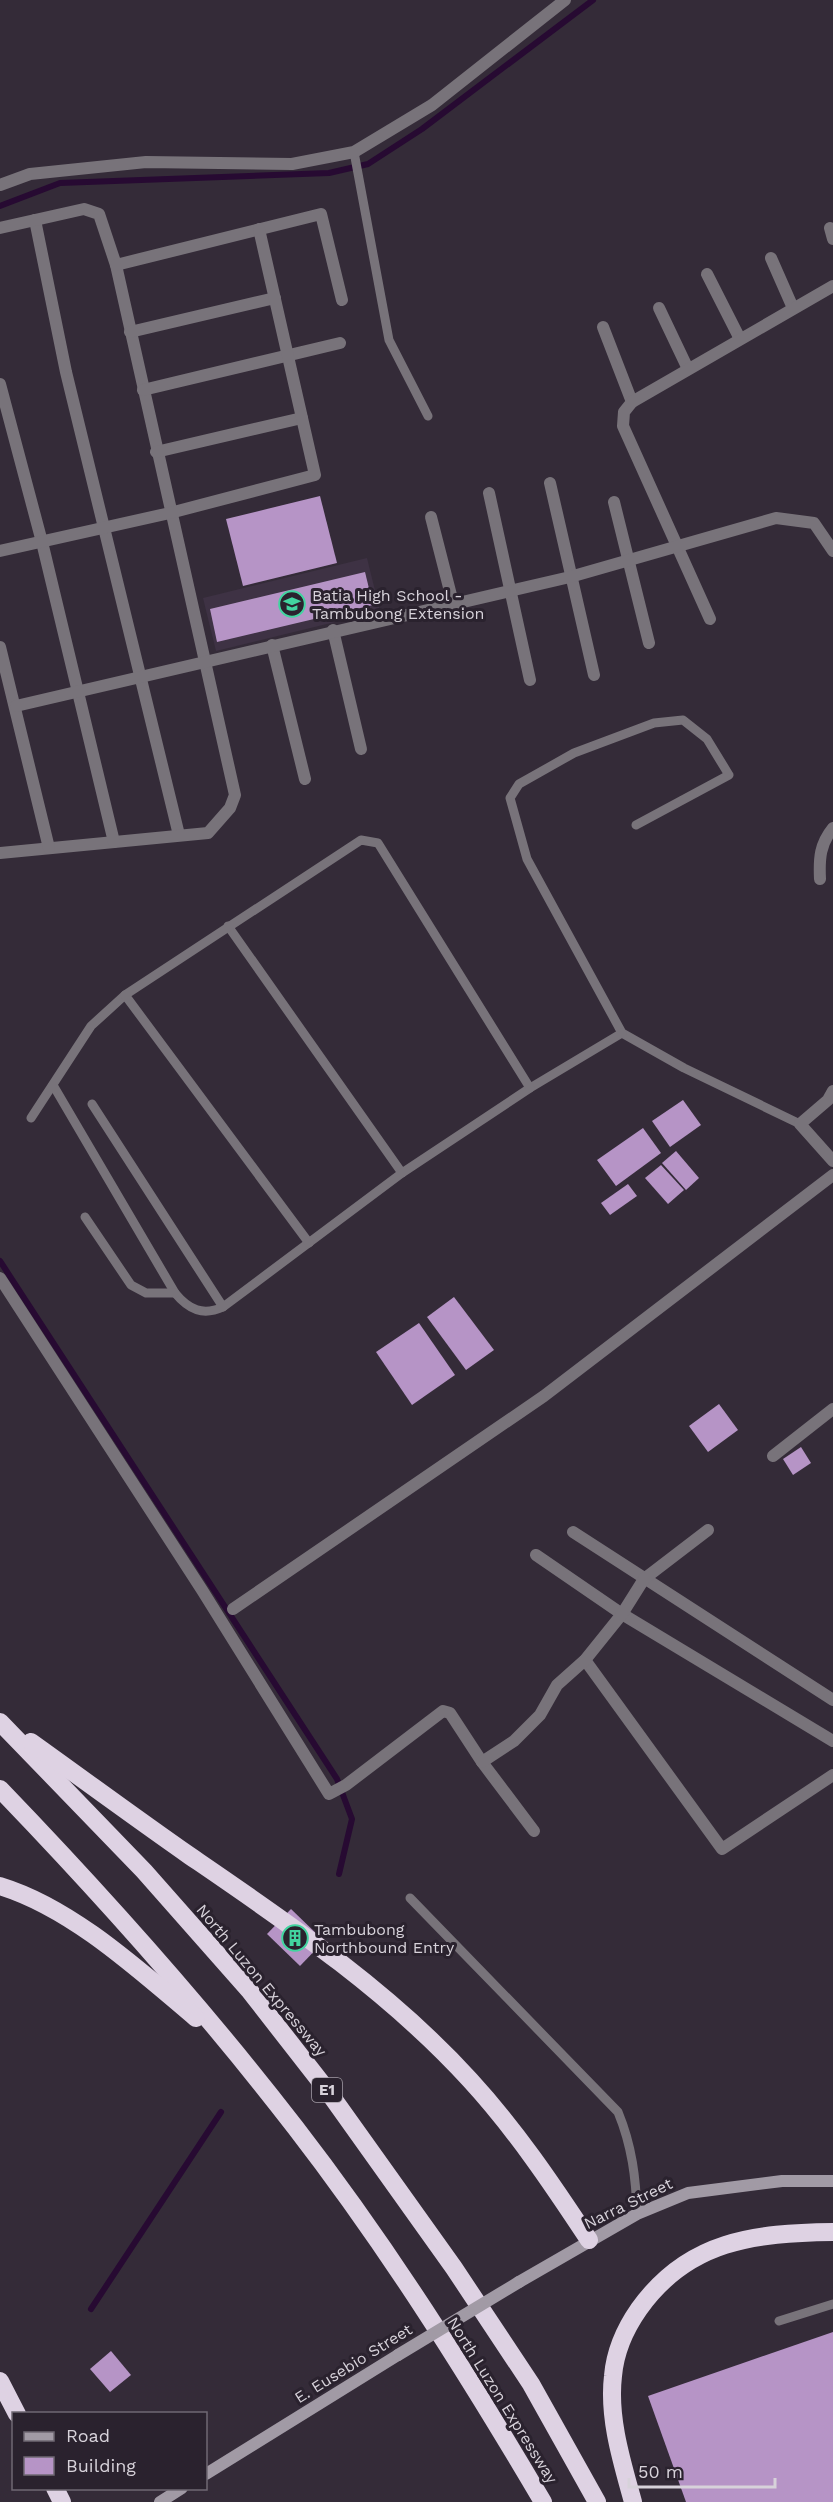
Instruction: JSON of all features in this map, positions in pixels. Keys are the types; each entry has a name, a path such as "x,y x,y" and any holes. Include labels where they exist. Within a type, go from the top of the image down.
{"highway":[{"path":"0,1721 297,1930 428,2038 469,2079 506,2123 543,2170 589,2240"},
{"name":"North Luzon Expressway","path":"0,1721 144,1871 249,1990 327,2090 454,2268 531,2384 597,2502"},
{"name":"North Luzon Expressway","path":"0,1789 153,1953 296,2128 398,2271 458,2362 543,2502"},
{"path":"0,1886 26,1894 76,1925 134,1966 230,2047"},
{"path":"633,2502 615,2426 612,2378 623,2336 648,2297 679,2267 722,2245 762,2235 833,2232"},
{"path":"0,2381 15,2412"}],"main road":[{"name":"Narra Street","path":"519,2282 638,2214 687,2193 782,2181 833,2181"},
{"name":"E. Eusebio Street","path":"207,2473 519,2282"},
{"path":"160,2502 179,2490"}],"street":[{"path":"0,185 30,174 146,162 292,164 354,156 432,105 565,0"},
{"path":"0,228 84,209 99,214 116,265 156,452 191,594 235,795 230,808 208,832 0,853"},
{"path":"116,265 321,214 342,300"},
{"path":"35,220 66,372 179,836"},
{"path":"0,551 170,513 315,475 259,229"},
{"path":"771,258 793,308"},
{"path":"707,274 740,339"},
{"path":"710,619 623,426 624,412 632,402 833,286"},
{"path":"130,332 275,298"},
{"path":"659,308 688,369"},
{"path":"603,327 632,402"},
{"path":"143,390 340,343"},
{"path":"0,384 42,542 114,842"},
{"path":"156,452 302,418"},
{"path":"550,483 594,675"},
{"path":"489,493 530,680"},
{"path":"614,502 649,644"},
{"path":"431,518 453,603"},
{"path":"16,706 333,630 570,577 776,518 814,523 833,551"},
{"path":"333,630 361,749"},
{"path":"272,645 305,779"},
{"path":"0,647 49,848"},
{"path":"820,879 819,861 823,841 833,828"},
{"path":"833,1091 828,1100 800,1124 833,1161"},
{"path":"233,1609 544,1396 833,1176"},
{"path":"0,1278 202,1590 318,1772 329,1794 342,1787 443,1711 450,1713 482,1762 534,1831"},
{"path":"773,1456 833,1409"},
{"path":"482,1762 526,1729 540,1715 557,1684 585,1660 622,1614 644,1579 708,1530"},
{"path":"573,1532 833,1700"},
{"path":"536,1555 622,1614 833,1741"},
{"path":"585,1660 722,1849 833,1775"}],"lane":[{"path":"354,156 389,340 428,416"},
{"path":"636,825 729,775 707,739 683,720 654,723 574,753 519,784 510,798 527,859 622,1032 684,1068 800,1124"},
{"path":"31,1118 91,1026 124,995 361,840 378,843 530,1088"},
{"path":"228,926 402,1173"},
{"path":"124,995 309,1243"},
{"path":"52,1085 176,1293 184,1304 201,1312 223,1307 402,1173 530,1088 622,1032"},
{"path":"92,1104 223,1307"},
{"path":"85,1217 131,1285 146,1293 176,1293"},
{"path":"410,1898 618,2112 630,2142 637,2184 638,2214"},
{"path":"780,2320 833,2304"}],"shaded area":[{"name":"Batia High School - Tambubong Extension","path":"367,558 380,611 216,651 203,598"}],"building":[{"path":"320,496 337,563 243,586 226,519"},
{"path":"365,572 373,605 217,642 210,609"},
{"path":"683,1100 701,1125 670,1147 652,1121"},
{"path":"643,1128 661,1153 616,1186 597,1160"},
{"path":"676,1151 699,1178 686,1190 662,1163"},
{"path":"661,1165 684,1190 668,1204 645,1178"},
{"path":"628,1184 637,1196 610,1215 601,1203"},
{"path":"454,1297 494,1350 466,1370 427,1317"},
{"path":"419,1323 455,1375 412,1405 376,1352"},
{"path":"719,1404 738,1430 708,1452 689,1426"},
{"path":"801,1447 811,1463 793,1475 783,1459"},
{"name":"Tambubong Northbound Entry","path":"291,1909 324,1941 300,1966 267,1934"},
{"path":"833,2332 833,2502 686,2502 648,2396"},
{"path":"111,2351 131,2375 110,2392 90,2369"}],"waterway":[{"path":"0,206 60,183 329,173 368,164 422,129 593,0"},
{"path":"0,1261 337,1779 352,1819 339,1874"},
{"path":"91,2309 221,2112"}],"place":[{"name":"Batia High School - Tambubong Extension","path":"292,604"},
{"name":"Tambubong Northbound Entry","path":"295,1938"}]}
